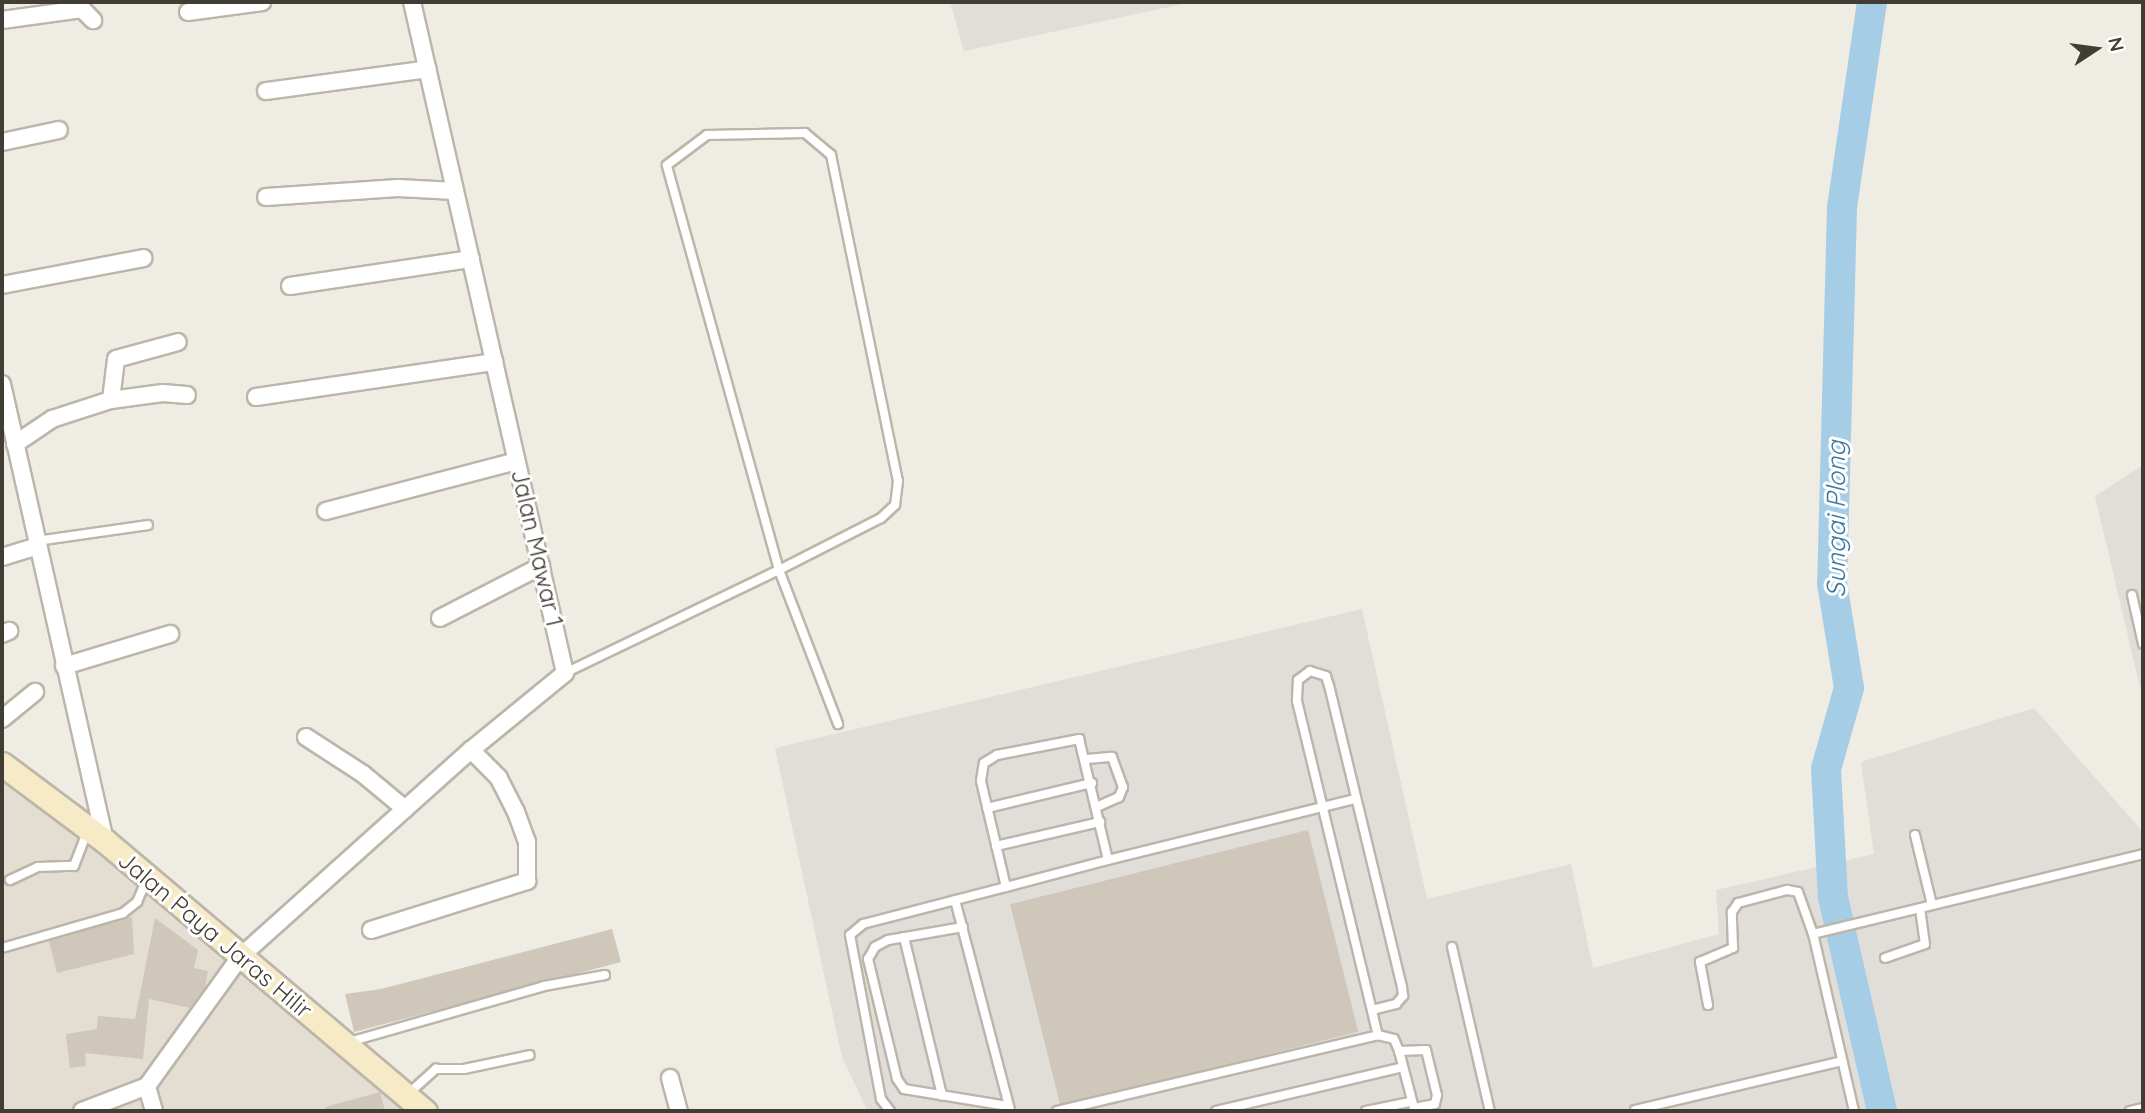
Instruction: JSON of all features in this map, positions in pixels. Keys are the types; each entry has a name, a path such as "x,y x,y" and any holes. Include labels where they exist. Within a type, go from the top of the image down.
{"street":[{"path":"188,12 262,2"},
{"name":"Jalan Mawar 1","path":"412,2 565,673"},
{"path":"2,20 82,9 93,20"},
{"path":"266,91 428,69"},
{"path":"2,142 59,130"},
{"path":"267,197 398,188 456,191"},
{"path":"2,285 143,258"},
{"path":"290,286 471,259"},
{"path":"111,400 116,359 178,342"},
{"path":"256,397 494,362"},
{"path":"2,384 64,666 96,835"},
{"path":"15,444 52,419 111,400 163,393 187,395"},
{"path":"326,511 517,461"},
{"path":"2,557 37,543"},
{"path":"440,618 541,566"},
{"path":"64,666 170,634"},
{"path":"82,1111 147,1086 240,957 471,750 565,673"},
{"path":"2,719 35,692"},
{"path":"306,737 363,774 405,809"},
{"path":"371,930 527,881 527,842 516,811 499,778 471,750"},
{"name":"Jalan Paya Jaras Hilir","path":"2,764 96,835 343,1044 406,1103 425,1111"},
{"path":"670,1078 679,1111"},
{"path":"147,1086 154,1111"}],"lane":[{"path":"565,673 779,570 862,529 895,505 894,452 831,155 805,133 708,135 667,165 779,570 838,724"},
{"path":"37,543 148,525"},
{"path":"2132,596 2143,645"},
{"path":"1372,1010 1396,1004 1403,996 1326,676 1310,671 1298,680 1297,701 1378,1035"},
{"path":"1006,887 987,808 982,771 990,758 1073,738 1084,744 1108,860"},
{"path":"1087,759 1112,757 1123,787 1119,797 1097,807"},
{"path":"987,808 1092,783"},
{"path":"890,1111 881,1099 850,935 863,924 1354,799"},
{"path":"996,846 1100,822"},
{"path":"10,880 38,867 74,866 96,835"},
{"path":"1915,835 1932,905"},
{"path":"1813,934 2143,855"},
{"path":"2,948 123,913 137,902 147,878"},
{"path":"1708,1005 1700,962 1732,948 1732,912 1738,903 1787,890 1798,891 1813,934 1854,1111"},
{"path":"955,900 963,927 1009,1109 904,1089 897,1079 868,958 875,947 904,937 963,927"},
{"path":"1885,958 1924,944 1920,909"},
{"path":"904,937 942,1095"},
{"path":"1452,947 1490,1111"},
{"path":"343,1044 544,986 605,975"},
{"path":"1057,1111 1378,1035 1394,1039 1410,1102 1418,1110 1435,1104 1434,1081 1426,1050 1399,1051"},
{"path":"406,1103 436,1069 464,1069 530,1055"},
{"path":"1635,1110 1842,1062"},
{"path":"1216,1111 1403,1067"},
{"path":"1366,1111 1410,1102"},
{"path":"2130,1111 2143,1108"}],"shaded area":[{"path":"950,2 1192,2 964,51"},
{"path":"2143,465 2143,700 2095,496"},
{"path":"1362,609 1427,899 1571,864 1593,968 1719,934 1716,890 1874,854 1861,762 2034,708 2143,832 2143,1111 867,1110 842,1057 775,748"},
{"path":"2,766 423,1111 2,1111"}],"building":[{"path":"1308,830 1358,1032 1060,1106 1010,904"},
{"path":"132,917 134,954 57,973 49,941"},
{"path":"155,918 198,950 194,968 208,971 205,988 190,1008 149,999 143,1059 85,1053 86,1066 70,1068 66,1034 97,1029 98,1016 135,1019"},
{"path":"612,929 621,962 354,1032 345,994 381,989"},
{"path":"380,1092 385,1111 326,1111 325,1107"}],"waterway":[{"name":"Sungai Plong","path":"1872,2 1842,208 1832,583 1849,688 1826,769 1833,897 1882,1111"}]}
